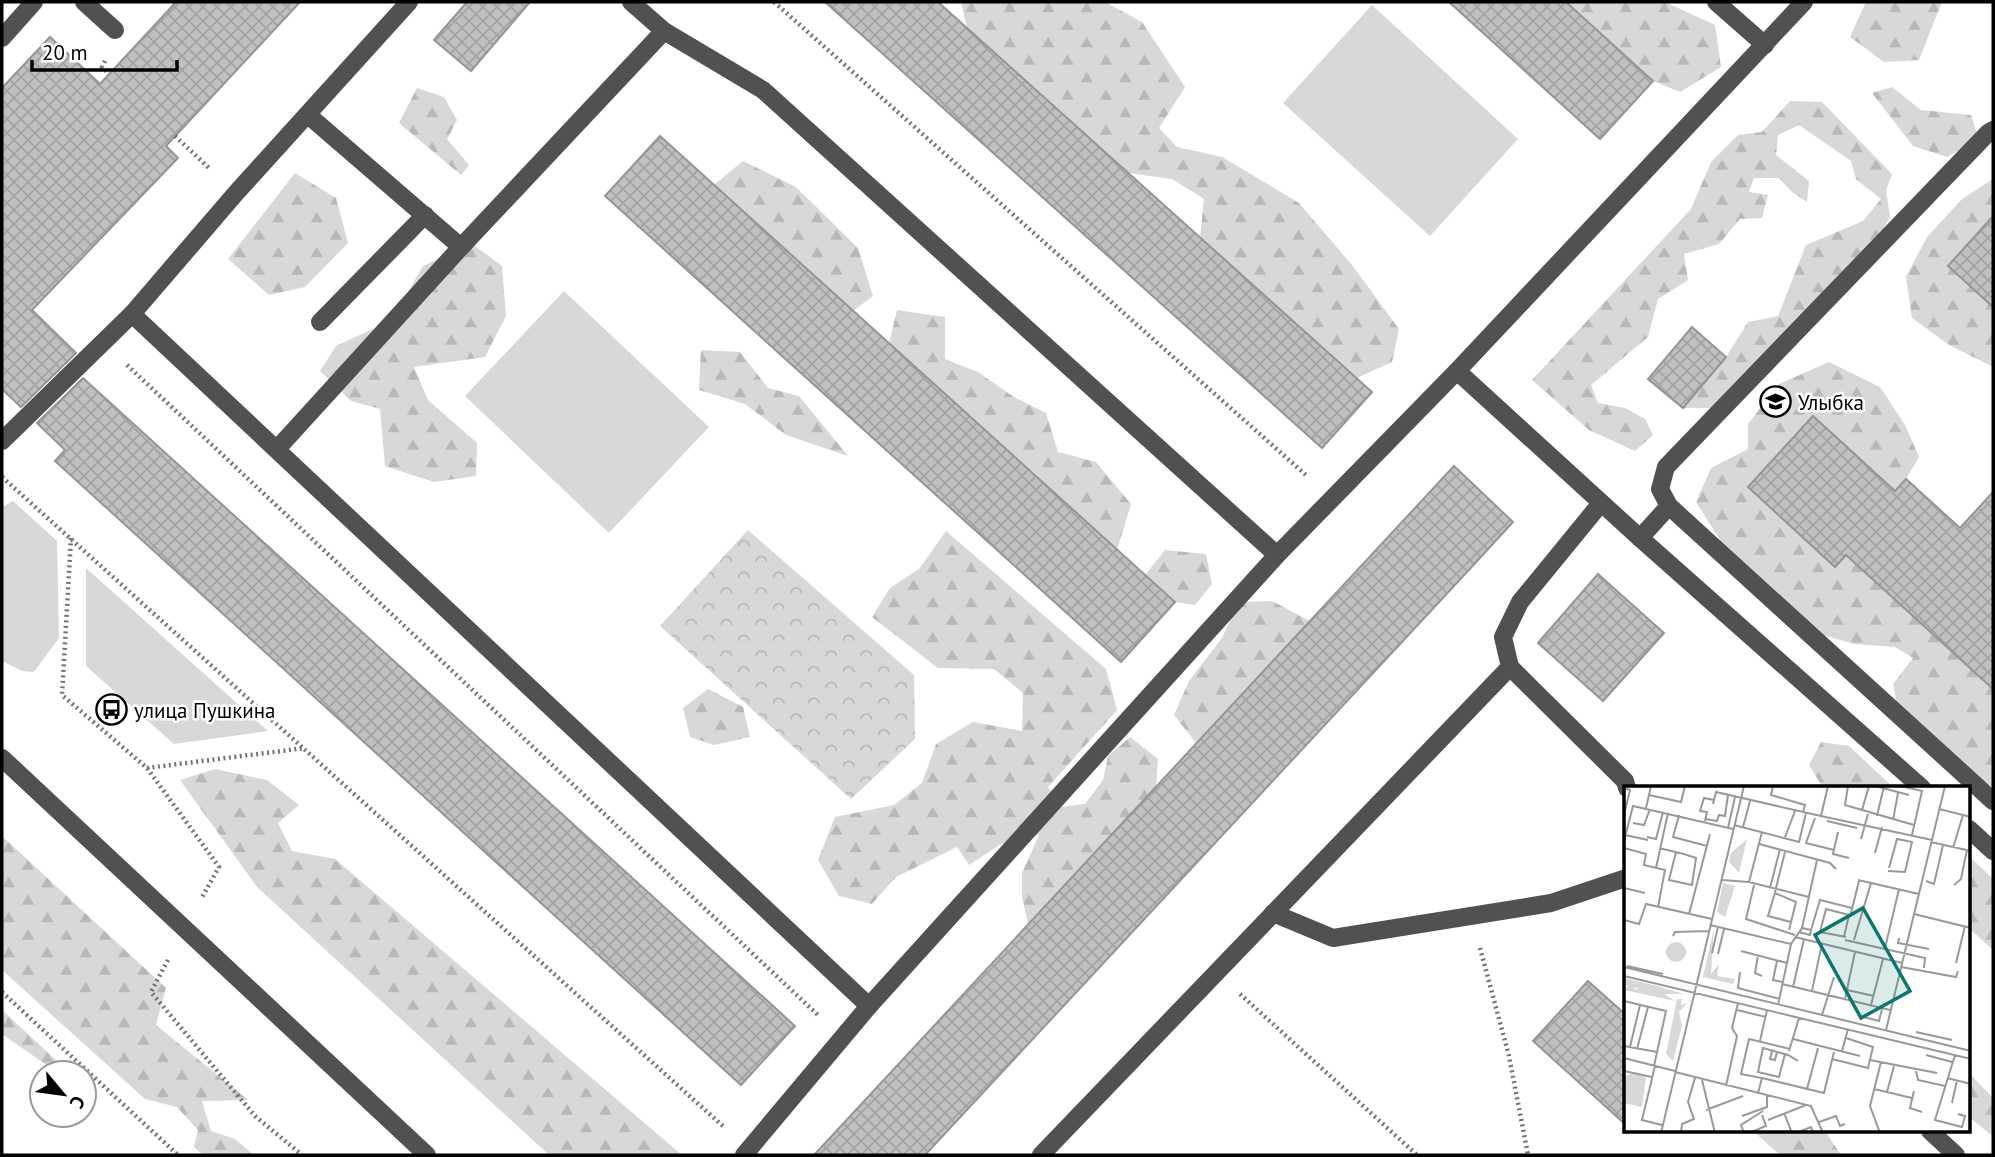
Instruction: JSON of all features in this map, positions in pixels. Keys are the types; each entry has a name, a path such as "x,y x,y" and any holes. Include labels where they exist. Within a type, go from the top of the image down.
{"street":[{"path":"2,38 34,2"},
{"path":"84,2 115,30"},
{"path":"2,442 132,314 236,193 409,2"},
{"path":"631,2 664,31 763,90 1277,555"},
{"path":"1717,2 1765,45"},
{"path":"747,1153 869,1006 1277,555 1457,371 1804,2"},
{"path":"277,449 461,247 664,31"},
{"path":"308,115 461,247"},
{"path":"1993,130 1667,467 1660,489 1669,506 1993,801"},
{"path":"320,322 425,215"},
{"path":"132,314 869,1006"},
{"path":"1457,371 1640,538 1920,786"},
{"path":"1601,503 1520,602 1503,637 1510,667 1625,781 1626,786"},
{"path":"1640,538 1669,506"},
{"path":"1041,1155 1510,667"},
{"path":"2,758 427,1155"},
{"path":"1970,830 1993,850"},
{"path":"1273,914 1333,938 1550,903 1624,879"},
{"path":"1931,1132 1956,1155"}],"path":[{"path":"774,2 1333,499"},
{"path":"175,136 236,193"},
{"path":"103,343 843,1038"},
{"path":"2,477 305,748 747,1153"},
{"path":"71,537 62,695 147,768 305,748"},
{"path":"1471,916 1509,1056 1528,1155"},
{"path":"1217,972 1417,1155"},
{"path":"2,992 178,1155"}],"green space":[{"path":"961,2 1105,2 1142,22 1185,87 1159,128 1177,147 1222,157 1299,203 1352,265 1399,329 1392,362 1357,378 1200,238 1204,199 1172,179 1128,173 967,28"},
{"path":"1566,2 1665,2 1715,25 1721,67 1680,92 1653,81"},
{"path":"1866,2 1942,2 1919,60 1884,62 1850,37"},
{"path":"1372,5 1518,139 1430,236 1283,103"},
{"path":"1892,87 1921,110 1971,115 1979,140 1947,157 1913,146 1872,93"},
{"path":"417,88 444,97 457,120 447,139 469,165 461,175 399,123"},
{"path":"1790,101 1822,102 1892,174 1886,190 1890,217 1880,235 1719,408 1683,408 1726,357 1748,322 1778,316 1806,245 1863,221 1881,199 1856,179 1851,161 1799,125 1778,135 1776,155 1809,181 1807,202 1792,192 1779,178 1754,178 1749,192 1768,195 1762,218 1740,219 1719,244 1684,254 1688,280 1658,299 1648,337 1591,385 1598,403 1625,408 1645,419 1653,435 1635,451 1589,430 1532,380 1691,209 1711,162 1738,135 1762,132"},
{"path":"743,161 796,187 858,248 873,296 853,311 714,185"},
{"path":"295,173 336,198 348,243 305,287 269,295 228,259"},
{"path":"1993,179 1993,216 1948,266 1993,307 1993,367 1949,345 1912,318 1906,277 1927,237 1962,199"},
{"path":"471,243 502,266 506,316 485,357 414,367 428,400 477,443 476,476 434,482 385,466 380,409 351,401 320,371 336,346 392,320 423,266"},
{"path":"564,291 709,427 609,533 465,396"},
{"path":"897,310 945,317 945,359 978,372 1014,397 1046,413 1058,452 1096,462 1131,504 1117,550 889,344"},
{"path":"701,350 740,352 768,388 799,396 848,456 786,435 745,404 699,390"},
{"path":"1829,362 1880,387 1905,425 1919,457 1906,479 1895,491 1813,416 1748,487 1835,566 1846,555 1993,689 1993,787 1968,775 1898,709 1893,684 1913,658 1895,647 1854,644 1823,635 1727,551 1696,502 1711,468 1748,449 1748,424 1779,384"},
{"path":"13,501 57,541 59,638 34,672 22,671 2,661 2,507"},
{"path":"748,530 914,675 915,739 851,799 660,626"},
{"path":"946,531 1106,669 1117,710 1048,787 1061,807 1085,804 1103,780 1108,756 1130,737 1158,759 1156,787 1028,924 1022,897 1022,873 1039,835 1001,844 969,865 957,847 896,877 872,904 839,896 818,860 835,817 894,805 922,783 936,744 973,722 1022,731 1023,693 994,669 938,668 872,617 890,588 919,569"},
{"path":"1165,550 1206,554 1212,584 1195,605 1175,602 1145,575"},
{"path":"86,568 268,731 174,744 86,666"},
{"path":"1272,601 1310,621 1196,743 1174,715 1189,681 1222,638 1239,602"},
{"path":"708,689 743,707 750,737 714,745 690,737 683,708"},
{"path":"1821,742 1849,746 1892,786 1822,786 1809,765"},
{"path":"215,769 267,780 299,805 278,823 292,851 335,859 682,1155 549,1155 257,887 180,780"},
{"path":"2,836 166,988 156,1025 248,1100 202,1101 211,1131 235,1139 254,1155 203,1155 194,1147 198,1130 177,1107 145,1099 2,970"},
{"path":"1970,857 1993,879 1993,950 1970,929"},
{"path":"2,1010 55,1059 38,1059 2,1034"},
{"path":"1970,1074 1993,1098 1993,1133 1990,1134 1970,1118"},
{"path":"1754,1132 1826,1132 1841,1155 1780,1155"}],"building":[{"path":"176,2 300,2 166,146 178,158 32,310 76,353 21,407 2,389 2,88 50,37 100,84"},
{"path":"467,2 530,2 471,71 434,40"},
{"path":"825,2 938,2 1372,392 1322,448"},
{"path":"1449,2 1566,2 1653,81 1600,139"},
{"path":"660,136 1175,602 1121,662 605,196"},
{"path":"1993,216 1993,307 1948,266"},
{"path":"1692,327 1726,357 1683,408 1648,379"},
{"path":"83,378 795,1026 741,1085 55,461 65,450 37,423"},
{"path":"1813,416 1895,491 1906,479 1960,528 1993,492 1993,689 1846,555 1835,567 1748,487"},
{"path":"1454,466 1513,522 1467,572 925,1155 814,1155"},
{"path":"1598,574 1664,633 1603,701 1538,643"},
{"path":"1588,981 1624,1013 1624,1123 1533,1041"}],"place":[{"name":"Улыбка","path":"1775,402"},
{"name":"улица Пушкина","path":"111,710"}]}
